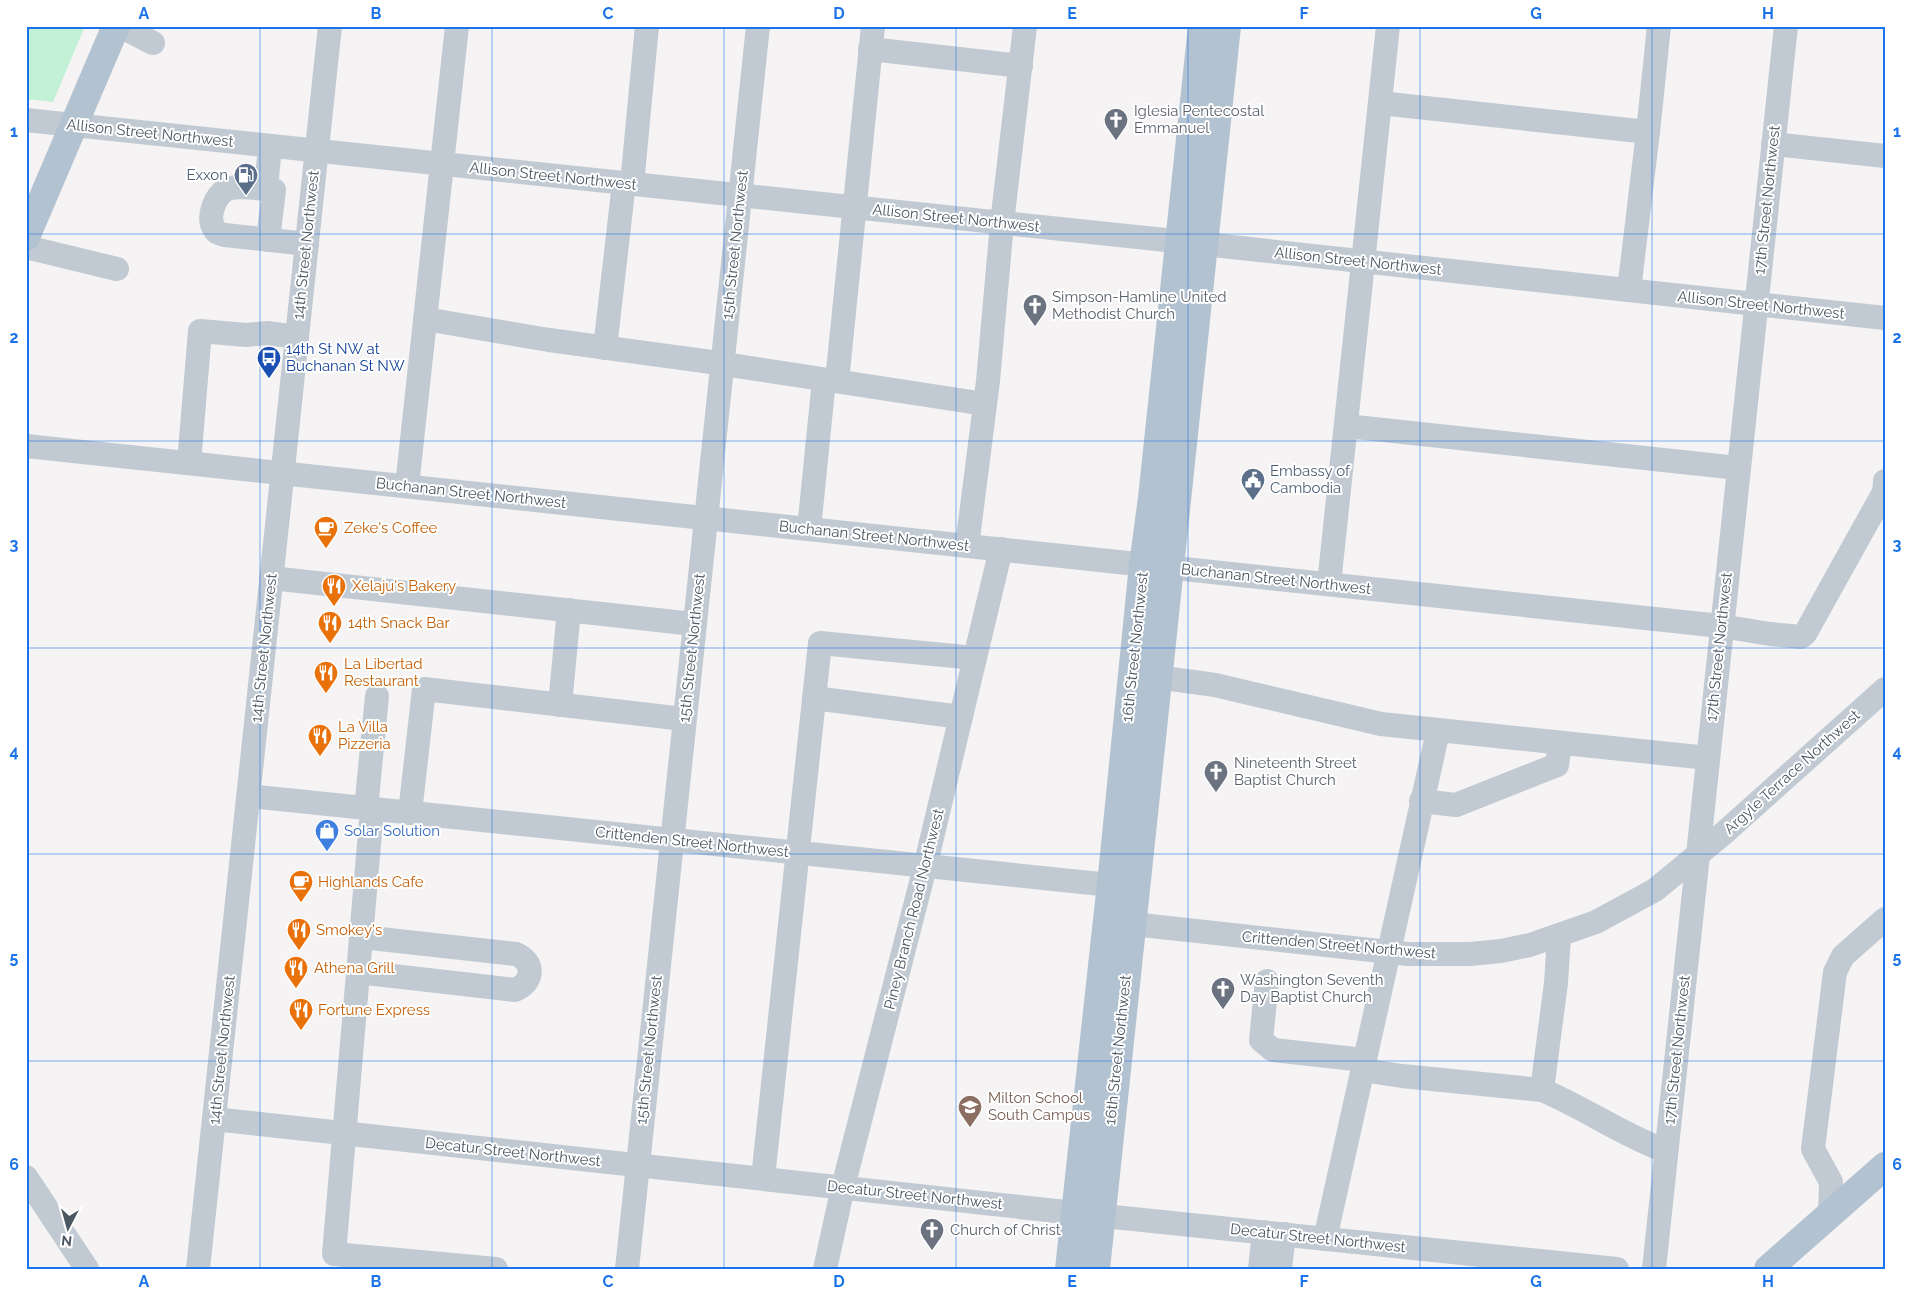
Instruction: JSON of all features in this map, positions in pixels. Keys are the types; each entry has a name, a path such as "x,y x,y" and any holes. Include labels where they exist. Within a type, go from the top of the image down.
{"main road":[{"path":"26,237 116,26"},
{"name":"16th Street Northwest","path":"1192,243 1202,26"},
{"name":"16th Street Northwest","path":"1069,1269 1088,1214 1192,243 1227,26"},
{"name":"16th Street Northwest","path":"1123,886 1157,677 1156,566"},
{"path":"1768,1269 1885,1166"},
{"name":"16th Street Northwest","path":"1088,1214 1096,1269"}],"street":[{"path":"120,26 153,43"},
{"name":"14th Street Northwest","path":"198,1269 330,26"},
{"path":"407,486 457,26"},
{"path":"605,348 647,26"},
{"name":"15th Street Northwest","path":"627,1269 636,1164 758,26"},
{"path":"967,546 985,404 1002,223 1025,26"},
{"path":"1329,584 1388,26"},
{"path":"1629,290 1659,26"},
{"name":"17th Street Northwest","path":"1654,1269 1786,26"},
{"path":"809,529 854,207 872,38 1021,66"},
{"path":"1380,103 1648,132"},
{"name":"Allison Street Northwest","path":"26,120 1885,318"},
{"path":"1773,144 1885,156"},
{"path":"268,240 270,146"},
{"path":"307,244 225,235 216,232 212,223 215,202 220,194 228,189 242,187 270,189 311,195"},
{"path":"26,247 117,269"},
{"path":"426,319 549,340 723,364 985,404"},
{"path":"189,463 200,331 246,335 267,333 297,337"},
{"path":"1346,426 1738,468"},
{"name":"Buchanan Street Northwest","path":"26,446 1721,626 1801,637 1806,634 1885,492"},
{"path":"1885,482 1885,492"},
{"name":"Piney Branch Road Northwest","path":"825,1269 843,1186 925,867 1001,549"},
{"path":"271,578 694,624"},
{"path":"560,705 569,610"},
{"path":"763,1178 820,643 975,658"},
{"path":"1157,677 1215,685 1382,724 1708,758"},
{"path":"410,813 424,689 684,719"},
{"name":"Argyle Terrace Northwest","path":"1698,854 1885,689"},
{"path":"377,696 362,937 333,1261 496,1269"},
{"path":"814,698 961,716"},
{"path":"1325,1239 1438,730"},
{"path":"1422,801 1456,805 1557,765 1560,744"},
{"name":"Crittenden Street Northwest","path":"249,796 797,854 1123,886"},
{"name":"Crittenden Street Northwest","path":"1119,923 1388,953 1423,955 1470,954 1517,948 1559,936 1609,916 1655,890 1698,854"},
{"path":"1830,1214 1831,1182 1812,1149 1835,972 1843,956 1885,919"},
{"path":"1542,1090 1553,1011 1559,936"},
{"path":"358,972 515,990 523,987 528,981 528,963 524,958 516,954 362,937"},
{"path":"1266,981 1261,1040 1273,1050 1363,1065 1412,1077 1542,1090 1562,1098 1645,1144 1666,1151"},
{"name":"Decatur Street Northwest","path":"214,1120 1274,1233 1466,1261 1617,1269"},
{"path":"26,1177 87,1269"},
{"path":"1260,1269 1274,1233"},
{"path":"1274,1233 1280,1269"}],"green space":[{"path":"26,26 85,26 53,102 26,99"}],"place":[{"name":"Iglesia Pentecostal Emmanuel","path":"1116,141"},
{"name":"Exxon","path":"246,196"},
{"name":"Simpson-Hamline United Methodist Church","path":"1035,327"},
{"name":"14th St NW at Buchanan St NW","path":"269,379"},
{"name":"Embassy of Cambodia","path":"1253,501"},
{"name":"Zeke's Coffee","path":"326,549"},
{"name":"Xelaju's Bakery","path":"334,607"},
{"name":"14th Snack Bar","path":"330,644"},
{"name":"La Libertad Restaurant","path":"326,694"},
{"name":"La Villa Pizzeria","path":"320,757"},
{"name":"Nineteenth Street Baptist Church","path":"1216,793"},
{"name":"Solar Solution","path":"327,852"},
{"name":"Highlands Cafe","path":"301,903"},
{"name":"Smokey's","path":"299,951"},
{"name":"Athena Grill","path":"296,989"},
{"name":"Washington Seventh Day Baptist Church","path":"1223,1010"},
{"name":"Fortune Express","path":"301,1031"},
{"name":"Milton School South Campus","path":"970,1128"},
{"name":"Church of Christ","path":"932,1251"}]}
